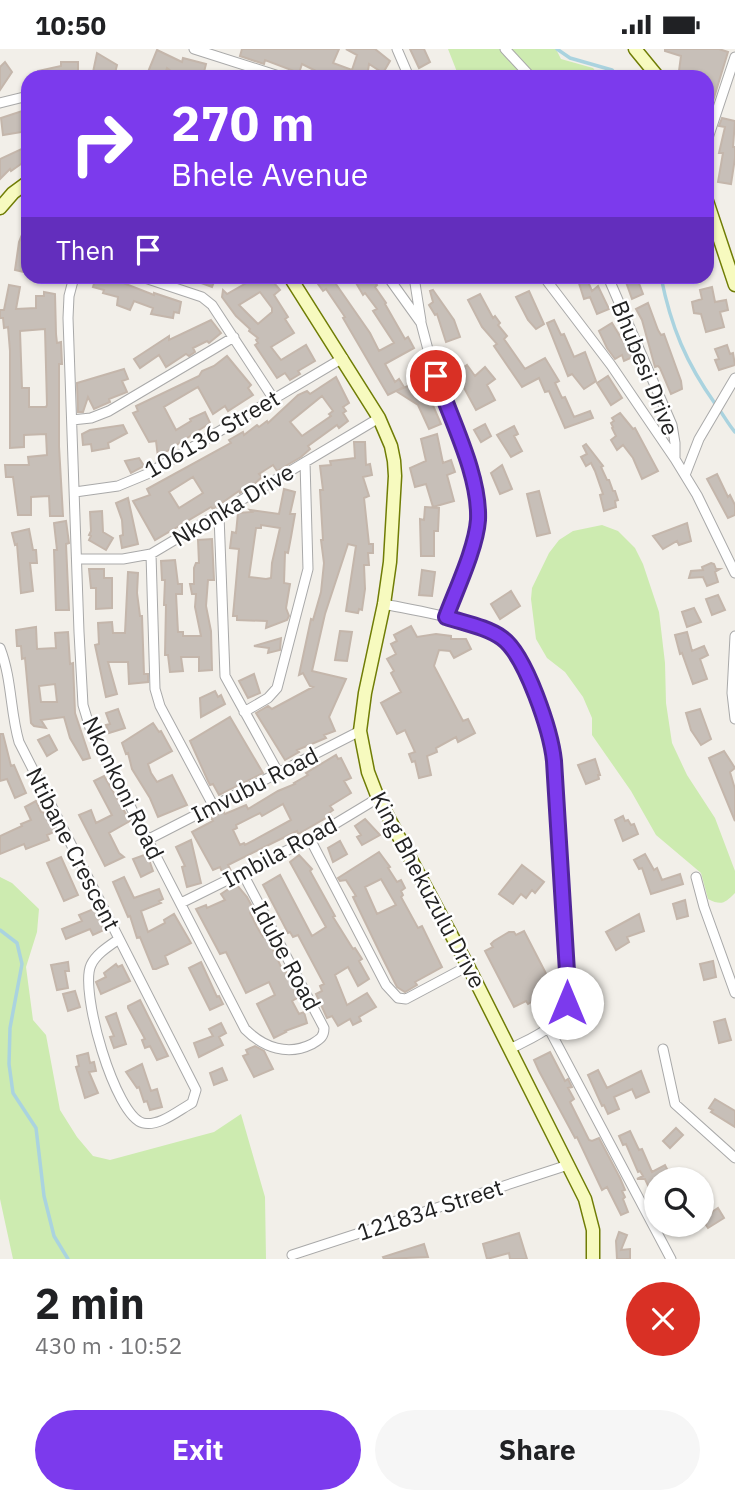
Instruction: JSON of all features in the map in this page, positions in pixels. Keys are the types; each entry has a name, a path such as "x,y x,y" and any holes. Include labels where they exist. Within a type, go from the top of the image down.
{"street":[{"path":"194,49 260,70"},
{"path":"397,49 406,70"},
{"path":"505,49 524,70"},
{"path":"635,49 652,70"},
{"path":"714,120 735,57"},
{"path":"0,103 21,98"},
{"path":"0,208 21,187"},
{"path":"714,222 735,285"},
{"name":"Nkonkoni Road","path":"73,284 68,306 85,713 90,728 247,1030 267,1044 288,1050 300,1050 320,1039"},
{"path":"164,284 202,296 212,305 273,398"},
{"name":"King Bhekuzulu Drive","path":"294,284 379,418 391,446 395,476 390,562 360,731 368,772 378,798 468,966 588,1206 593,1230 593,1259"},
{"path":"393,284 421,323"},
{"path":"415,284 431,361 471,474 478,518 472,545 446,617"},
{"path":"549,284 611,365 675,459"},
{"name":"Bhubesi Drive","path":"611,284 672,425 675,459 735,573"},
{"path":"72,420 91,418 109,411 234,337"},
{"name":"106136 Street","path":"75,492 118,486 147,474 342,358"},
{"path":"685,475 694,449 735,379"},
{"name":"Nkonka Drive","path":"77,559 123,559 150,554 379,418"},
{"path":"244,712 268,698 277,688 306,583 308,556 305,462"},
{"path":"219,515 223,668 228,683 279,774"},
{"path":"150,554 155,689 160,706 214,807"},
{"path":"384,604 446,617 494,633 513,648 549,730 554,761 568,988 564,1010 549,1028 510,1049"},
{"path":"735,636 732,693 735,719"},
{"name":"Ntibane Crescent","path":"0,648 9,677 12,714 19,742 195,1087 196,1095 192,1103 156,1122 140,1122 129,1111 99,1044 89,973 93,962 119,939"},
{"name":"Imvubu Road","path":"149,839 360,731"},
{"name":"Imbila Road","path":"181,903 310,839 378,798"},
{"path":"310,839 386,985 398,998 406,999 468,966"},
{"name":"Idube Road","path":"242,872 324,1028 320,1039"},
{"path":"696,877 735,993"},
{"path":"549,1028 671,1259"},
{"path":"663,1049 675,1104 735,1158"},
{"name":"121834 Street","path":"292,1255 568,1165"}],"green space":[{"path":"448,49 556,49 561,59 595,70 456,70"},
{"path":"602,525 618,531 635,548 659,612 672,743 687,775 715,818 735,871 735,893 723,902 708,899 701,873 656,835 631,791 592,735 592,718 583,697 565,672 547,658 536,639 532,588 549,553 559,540 573,531"},
{"path":"0,877 12,883 39,909 37,932 26,967 33,1020 46,1035 60,1110 77,1137 93,1156 110,1160 214,1132 241,1114 265,1197 266,1259 13,1259 0,1199"}],"building":[{"path":"242,49 339,49 333,63 352,70 314,70 302,64 300,70 291,70 265,60 264,64 240,56"},
{"path":"346,49 375,49 390,61 385,70 378,70 369,64 368,70 352,70 357,55"},
{"path":"410,49 424,49 430,62 419,68"},
{"path":"719,49 728,52 714,98 714,70 679,70 681,56 665,51"},
{"path":"157,50 182,62 183,58 206,64 204,70 149,70"},
{"path":"97,53 117,65 116,70 93,70"},
{"path":"5,62 12,72 0,90 0,67"},
{"path":"61,62 78,62 78,70 43,70 61,66"},
{"path":"21,111 21,132 3,135 1,118"},
{"path":"722,118 735,121 735,158 731,184 718,182 723,153 719,153 725,127 719,126"},
{"path":"21,149 21,164 11,171 10,169 0,179 0,159"},
{"path":"21,237 21,271 15,270"},
{"path":"94,284 126,284 181,302 179,313 174,312 173,318 151,314 153,308 134,301 130,310 117,305 118,297 93,287"},
{"path":"244,284 275,284 280,290 274,295 288,317 285,319 294,333 271,347 281,360 306,345 315,361 298,371 300,374 290,380 285,373 277,378 255,345 258,338 249,331 222,297 223,290 227,294","holes":["260,292 272,312 258,324 239,305"]},
{"path":"318,284 336,284 370,333 379,351 394,343 373,311 377,309 357,284 376,284 375,287 405,339 408,337 414,348 385,364 395,382 399,379 404,387 388,395 343,318 345,317 326,289 323,291"},
{"path":"579,284 589,284 592,291 598,286 609,309 597,314 590,297 584,299"},
{"path":"627,284 639,284 643,294 632,299"},
{"path":"9,285 20,287 16,309 36,308 36,296 44,296 44,292 55,294 56,334 57,343 61,342 62,364 59,364 59,446 63,516 50,516 49,496 31,497 31,515 18,515 13,477 6,477 5,465 29,465 28,457 47,455 46,434 24,435 24,447 10,448 10,351 8,327 4,328 3,318 0,318 0,310 4,310","holes":["45,329 47,405 29,407 29,388 22,388 20,331"]},
{"path":"712,287 715,302 726,300 728,310 720,312 724,327 706,332 701,314 694,313 692,302 702,299 700,290"},
{"path":"433,290 454,320 460,337 446,342 437,314 435,315 429,305 433,302 430,291"},
{"path":"529,291 544,324 536,329 516,297"},
{"path":"480,294 507,336 504,339 525,369 545,358 559,381 555,383 574,417 590,411 593,418 565,428 549,391 545,392 539,378 522,387 494,346 497,344 482,327 468,300"},
{"path":"648,303 658,330 661,335 664,334 681,381 682,389 671,394 660,368 655,367 642,320 636,309"},
{"path":"211,320 221,333 209,343 207,341 193,348 195,352 189,356 186,354 166,367 159,355 140,368 134,359 169,336 169,340"},
{"path":"554,320 561,335 564,334 574,357 585,352 596,381 584,389 572,374 568,376 547,323"},
{"path":"612,323 635,356 624,361 622,355 615,359 607,348 599,331"},
{"path":"727,345 730,354 733,353 735,365 719,370 715,349"},
{"path":"227,356 251,385 248,388 253,395 228,411 225,406 213,414 198,387 164,407 176,430 205,412 210,423 158,457 156,441 149,442 133,413 138,411 136,406 199,376 202,371"},
{"path":"467,365 475,376 485,367 495,379 487,385 495,400 476,410 456,373"},
{"path":"124,369 128,379 122,381 127,392 94,409 88,397 83,412 78,412 77,383"},
{"path":"608,376 622,398 611,405 597,383"},
{"path":"336,377 349,403 343,407 348,421 339,428 337,425 308,446 310,449 301,457 277,471 273,465 259,474 262,477 252,486 155,540 133,501 150,495 147,489 231,443 229,440 243,432 244,435 257,425 259,427 267,421 268,423 298,395 307,391 310,394","holes":["322,396 333,411 329,414 331,416 302,436 290,422","193,477 203,493 179,508 169,492"]},
{"path":"422,380 441,424 429,429 418,405 396,391"},
{"path":"620,413 633,429 635,428 658,471 642,479 633,458 623,445 617,450 611,440 616,436 612,428 612,418"},
{"path":"485,424 491,436 481,442 474,430"},
{"path":"123,425 127,433 108,443 109,448 92,451 91,444 83,445 82,434 90,430"},
{"path":"514,426 518,434 514,436 522,451 511,457 497,435"},
{"path":"437,434 443,463 451,460 455,472 447,475 454,501 433,507 426,484 415,487 410,468 426,461 421,439"},
{"path":"354,442 365,442 366,465 370,464 372,475 363,477 369,496 364,498 369,544 373,544 373,553 368,553 369,565 364,565 362,610 359,609 358,613 346,611 356,546 348,544 325,614 312,671 346,679 329,717 335,731 324,735 326,738 297,750 299,752 285,760 256,713 268,706 272,709 313,687 303,673 299,675 311,619 313,620 321,592 324,563 320,466 331,465 330,461 355,458"},
{"path":"586,444 603,466 601,467 607,480 615,491 618,500 615,501 616,507 604,511 600,495 603,494 595,471 591,463 586,466 581,457 587,454 583,446"},
{"path":"139,458 144,466 131,473 125,461"},
{"path":"502,465 512,489 500,494 491,473"},
{"path":"717,474 735,505 735,515 728,518 707,479"},
{"path":"284,489 295,492 290,514 295,514 288,553 285,552 284,583 290,584 286,608 289,616 287,620 266,628 267,621 237,620 237,616 233,616 239,549 230,548 232,532 236,533 238,513 252,512 250,510 279,514","holes":["261,525 280,528 271,578 249,577 256,528 261,528"]},
{"path":"539,491 550,533 537,536 527,494"},
{"path":"128,498 138,544 122,548 122,520 116,503"},
{"path":"425,507 439,508 438,531 434,531 434,556 421,556 420,519 424,520"},
{"path":"102,511 103,532 113,538 106,550 89,540 90,512"},
{"path":"66,521 69,543 66,544 69,610 56,610 54,550 57,550 54,523"},
{"path":"687,523 691,541 679,545 677,541 663,549 653,536"},
{"path":"29,529 37,563 30,563 33,591 21,593 17,544 15,545 12,533"},
{"path":"212,539 214,580 208,580 206,606 211,631 212,670 199,671 199,657 181,657 183,671 170,672 168,655 165,655 165,580 162,580 161,561 175,560 178,584 182,584 182,594 176,594 178,632 183,632 183,636 201,636 195,607 196,594 192,594 190,584 194,584 194,568 196,563 199,563 198,540"},
{"path":"711,563 716,569 720,569 715,572 718,582 707,586 703,577 689,578 691,571 703,570 702,567"},
{"path":"89,569 104,569 104,578 112,578 112,608 96,609 96,588 91,588"},
{"path":"422,570 435,572 432,596 419,595"},
{"path":"128,572 138,573 137,593 142,616 144,674 148,674 148,682 129,684 128,662 108,662 117,694 106,697 95,645 99,644 98,623 112,622 113,633 125,633"},
{"path":"511,591 520,606 500,619 491,604"},
{"path":"718,595 725,610 712,615 706,599"},
{"path":"694,608 701,622 687,627 682,612"},
{"path":"411,626 417,637 436,634 451,636 451,639 466,639 471,649 454,658 450,651 439,650 434,666 463,721 468,719 475,733 458,742 456,737 436,748 437,752 427,756 431,775 419,778 415,761 412,762 409,754 415,752 405,730 397,734 381,703 401,692 387,659 396,654 391,644 397,641 394,635"},
{"path":"36,627 37,649 56,648 55,633 68,632 70,664 73,663 75,713 90,758 83,760 70,738 64,717 41,720 46,728 31,723 25,658 22,659 21,646 17,646 16,630","holes":["55,684 57,702 41,702 39,686"]},
{"path":"340,631 352,632 347,661 335,660"},
{"path":"687,632 692,651 704,646 708,655 700,659 707,679 693,684 675,635"},
{"path":"281,638 280,650 268,653 269,648 254,646"},
{"path":"254,674 260,693 248,698 239,681"},
{"path":"215,691 218,697 221,695 225,704 201,717 200,698"},
{"path":"118,709 125,728 109,733 106,725 110,724 106,713"},
{"path":"700,709 711,739 701,745 691,730 686,713"},
{"path":"230,717 263,773 219,795 213,784 210,785 190,741"},
{"path":"153,723 159,732 161,731 172,751 148,764 151,773 157,782 172,775 187,805 158,817 132,769 122,743"},
{"path":"0,734 3,734 11,766 14,765 26,793 15,798 7,779 0,781"},
{"path":"49,735 57,750 47,756 38,740"},
{"path":"724,751 735,768 730,772 735,789 735,821 709,758"},
{"path":"336,755 338,759 341,758 351,778 344,781 351,793 330,806 333,810 329,813 331,815 298,834 297,831 228,865 231,871 223,874 220,867 213,870 192,832 213,821 211,818 223,811 225,814 246,805 248,809 295,784 308,775 306,773","holes":["283,804 291,820 245,845 240,845 233,830 237,828 236,825 260,813 262,816"]},
{"path":"595,759 599,779 586,784 578,765"},
{"path":"104,776 130,821 109,833 119,853 124,857 105,866 79,815 91,810 96,823 112,815 94,781"},
{"path":"36,801 41,812 48,814 56,831 47,835 49,840 26,849 24,844 0,854 0,836 31,820 25,807"},
{"path":"623,816 625,821 634,824 638,834 623,841 615,820"},
{"path":"365,819 380,835 362,845 357,837 361,835 355,826"},
{"path":"191,840 201,883 187,887 182,867 185,866 176,847"},
{"path":"340,841 347,854 333,862 328,848"},
{"path":"379,852 397,882 401,880 405,888 401,891 401,897 418,928 422,926 442,967 415,982 417,985 405,992 397,987 353,897 356,896 346,880 340,881 338,878","holes":["381,879 396,905 377,914 365,887"]},
{"path":"147,854 153,871 141,877 133,859"},
{"path":"645,854 654,870 657,868 662,880 680,874 683,884 651,894 642,868 639,869 634,860"},
{"path":"299,855 312,869 310,871 335,916 333,917 362,959 359,961 369,979 358,986 348,967 335,975 347,1005 367,993 376,1007 359,1017 361,1021 353,1025 350,1019 338,1026 332,1016 327,1018 316,994 322,991 320,986 324,984 298,935 293,937 288,933 263,885 280,875 312,936 326,927 290,862"},
{"path":"61,857 78,895 64,901 47,863"},
{"path":"522,865 544,882 535,893 532,890 526,898 521,894 513,904 499,894"},
{"path":"124,877 134,898 159,889 163,899 159,901 161,903 141,911 148,932 165,923 164,920 174,914 191,943 165,956 168,964 153,969 140,937 137,938 130,916 128,917 113,882"},
{"path":"236,884 247,897 254,910 250,913 257,927 263,937 266,935 282,969 284,968 297,992 297,998 292,1001 299,1014 304,1012 307,1023 274,1038 257,1004 275,995 269,982 246,993 226,952 220,954 196,909 206,905 207,908 225,900 221,894"},
{"path":"685,900 688,916 677,919 673,904"},
{"path":"96,908 104,930 93,935 90,929 66,939 62,929 82,921 79,915"},
{"path":"639,914 644,931 627,937 629,942 616,950 606,932"},
{"path":"524,931 553,987 540,993 542,996 528,1004 526,1001 514,1007 485,951 493,947 491,944 494,941 509,932 516,935"},
{"path":"713,961 716,977 704,980 700,964"},
{"path":"68,962 69,971 65,971 68,988 57,990 51,965"},
{"path":"201,962 223,1004 210,1010 189,968"},
{"path":"116,964 118,967 122,965 130,981 101,994 96,982 106,977 104,973"},
{"path":"75,991 80,1007 68,1011 63,994"},
{"path":"140,1000 168,1056 157,1060 150,1046 145,1048 142,1040 145,1039 128,1008"},
{"path":"116,1013 126,1044 114,1048 110,1037 114,1036 106,1017"},
{"path":"725,1019 731,1040 719,1043 714,1022"},
{"path":"221,1023 226,1033 219,1037 223,1045 199,1057 194,1043 213,1036 209,1029"},
{"path":"255,1046 264,1051 273,1069 254,1077 243,1056 248,1054 246,1050"},
{"path":"550,1052 565,1081 568,1079 572,1087 568,1088 574,1099 570,1102 589,1140 599,1138 620,1178 625,1190 622,1191 625,1197 623,1199 628,1212 621,1215 607,1187 602,1190 577,1137 575,1138 539,1071 534,1060"},
{"path":"88,1053 90,1063 94,1062 96,1071 89,1072 98,1093 85,1098 76,1067 79,1066 77,1056"},
{"path":"142,1064 151,1091 157,1089 162,1107 150,1110 139,1087 137,1088 126,1072"},
{"path":"222,1068 227,1080 214,1085 210,1073"},
{"path":"598,1070 607,1088 641,1071 649,1092 636,1098 632,1089 614,1097 619,1109 608,1114 588,1075"},
{"path":"715,1099 735,1111 735,1127 711,1112 713,1110 709,1108"},
{"path":"676,1128 683,1135 670,1148 663,1141"},
{"path":"630,1131 639,1150 642,1149 650,1167 644,1167 644,1179 637,1179 643,1176 638,1172 626,1144 623,1145 619,1136"},
{"path":"718,1208 724,1218 714,1224 714,1211"},
{"path":"619,1232 627,1235 621,1250 630,1249 630,1259 617,1259 616,1241"},
{"path":"519,1233 527,1259 510,1259 509,1253 487,1259 483,1244"},
{"path":"424,1244 428,1257 383,1257"}],"waterway":[{"path":"557,49 570,58 612,70"},
{"path":"663,284 675,328 688,359 735,432"},
{"path":"0,930 17,943 22,964 10,1028 9,1064 13,1093 36,1128 44,1196 54,1236 68,1259"}],"route":[{"path":"436,376 471,474 478,518 477,530 446,617 494,633 513,648 549,730 554,761 567,1003"}]}
